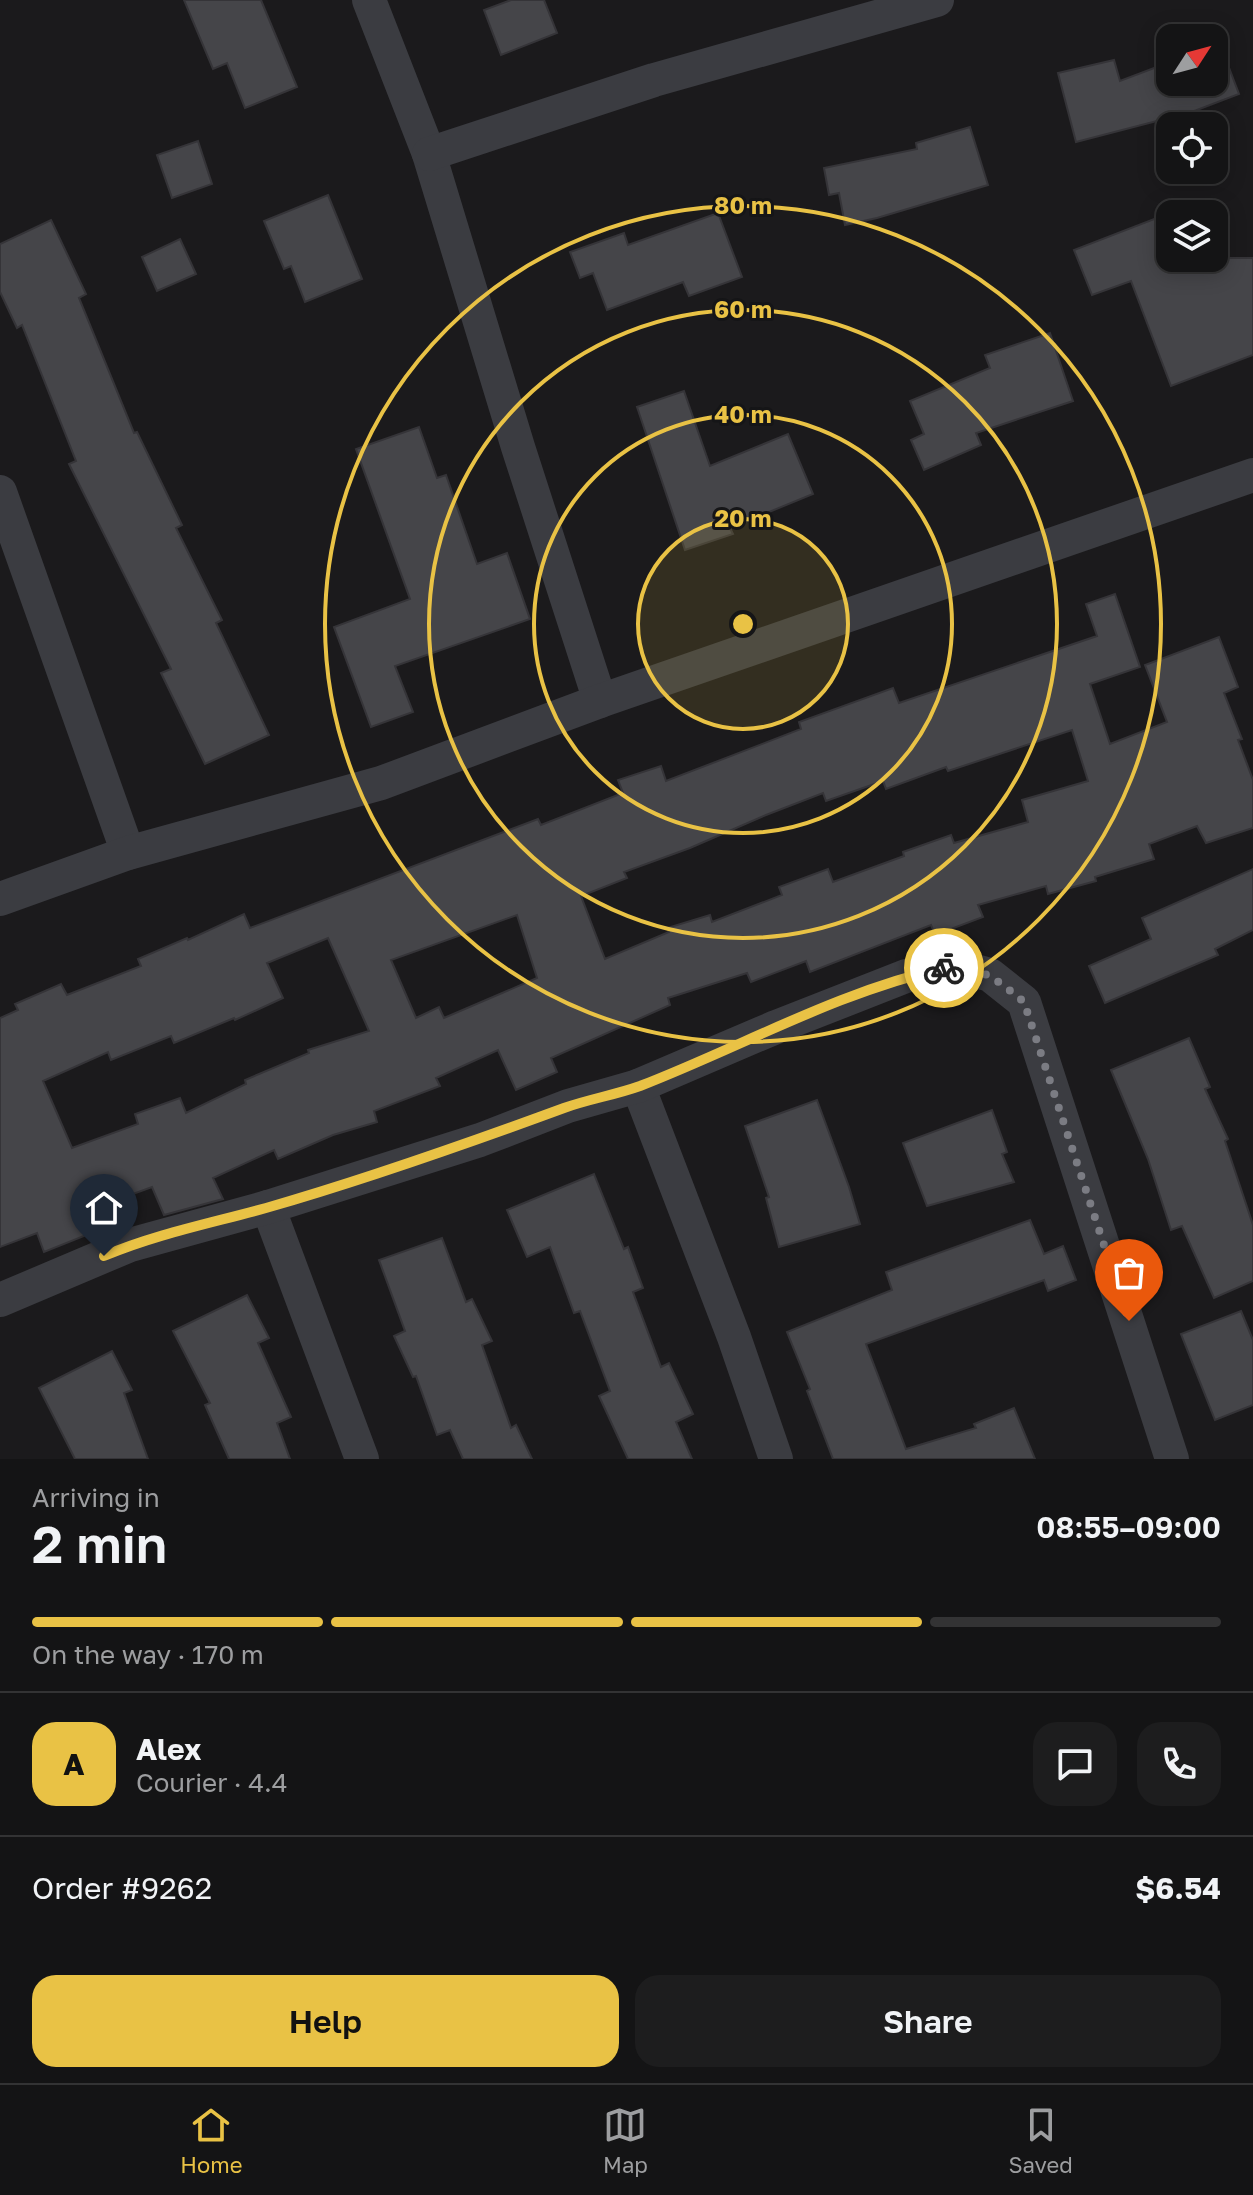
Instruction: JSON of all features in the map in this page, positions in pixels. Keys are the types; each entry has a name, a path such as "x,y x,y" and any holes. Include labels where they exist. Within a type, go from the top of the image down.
{"street":[{"path":"369,0 429,154 518,447 600,701"},
{"path":"429,154 870,9 937,0"},
{"path":"0,899 128,853 381,783 600,701 1250,486"},
{"path":"0,492 128,853"},
{"path":"0,1300 130,1245 268,1207 480,1140 568,1106 638,1086 906,976 955,965 990,975 1024,1002 1172,1459"},
{"path":"638,1086 734,1337 776,1459"},
{"path":"268,1207 362,1459"}],"building":[{"path":"184,0 261,0 297,87 245,108 227,63 213,69"},
{"path":"511,0 544,0 557,33 501,55 484,10"},
{"path":"1114,60 1120,81 1156,67 1156,96 1228,96 1228,65 1239,94 1192,112 1156,112 1156,121 1076,142 1058,73"},
{"path":"970,127 988,185 845,225 839,193 829,195 824,168 917,149 916,143"},
{"path":"198,141 212,184 172,198 157,155"},
{"path":"328,195 362,279 305,302 291,266 284,269 264,221"},
{"path":"718,213 742,277 689,296 683,282 607,310 593,273 580,278 570,252 624,233 628,245"},
{"path":"1156,218 1156,272 1228,272 1228,258 1253,258 1253,355 1171,386 1131,281 1092,295 1074,250"},
{"path":"51,220 86,294 79,298 134,433 137,432 182,525 176,528 222,620 216,623 269,735 205,764 161,673 171,669 69,464 76,461 22,325 17,328 0,292 0,244"},
{"path":"180,239 196,274 157,291 142,257"},
{"path":"1050,333 1073,401 976,433 981,445 924,470 911,440 924,434 910,401 990,368 985,355"},
{"path":"684,391 710,466 788,434 813,494 730,528 733,534 685,550 637,407"},
{"path":"419,427 437,478 446,475 477,564 507,553 530,619 395,666 413,712 371,727 334,627 410,599 356,449"},
{"path":"1115,594 1140,667 1090,684 1110,744 1167,722 1145,665 1219,637 1238,687 1224,693 1242,739 1238,740 1253,780 1253,828 1206,843 1197,826 1149,844 1154,859 1095,877 1096,881 1048,894 1046,886 978,905 983,917 935,935 931,925 810,972 806,961 751,982 747,973 668,998 670,1005 551,1058 557,1072 516,1090 498,1050 436,1078 440,1086 374,1111 377,1122 333,1135 278,1159 274,1150 213,1178 223,1199 164,1215 152,1187 86,1211 94,1232 44,1252 37,1233 0,1247 0,1018 18,1010 15,1004 61,984 67,995 141,966 138,959 244,914 250,928 538,819 541,825 623,793 618,780 661,766 666,781 801,729 799,722 893,688 899,703 1097,636 1086,604","holes":["1072,730 1088,781 1022,800 1028,822 954,843 951,835 833,882 828,869 779,887 782,895 712,922 710,915 667,928 669,932 605,959 581,896 627,878 624,872 823,793 826,801 883,781 886,789 946,767 948,771","517,915 537,978 444,1018 439,1007 416,1018 391,960","328,938 369,1031 308,1050 309,1053 245,1080 246,1084 186,1113 180,1098 135,1114 138,1124 72,1148 43,1081 108,1052 111,1060 171,1036 174,1043 283,998 267,963"]},
{"path":"1253,869 1253,930 1215,949 1218,955 1105,1003 1089,966 1151,939 1142,918"},
{"path":"1189,1038 1210,1087 1205,1089 1228,1139 1225,1141 1253,1225 1253,1281 1214,1298 1182,1226 1171,1230 1148,1159 1111,1070"},
{"path":"817,1100 860,1224 779,1247 766,1198 769,1197 745,1126"},
{"path":"992,1110 1007,1152 1002,1154 1014,1182 927,1206 903,1143"},
{"path":"594,1174 624,1249 628,1247 643,1288 633,1292 661,1367 669,1363 693,1414 676,1422 692,1459 628,1459 599,1396 610,1391 580,1311 574,1313 550,1247 527,1257 507,1210"},
{"path":"1030,1220 1044,1254 1063,1246 1076,1280 1048,1291 1044,1280 866,1344 906,1449 976,1428 974,1424 1014,1408 1035,1459 833,1459 787,1332 892,1290 886,1272"},
{"path":"442,1238 466,1302 472,1299 492,1341 482,1345 511,1428 516,1425 532,1459 463,1459 450,1430 437,1435 416,1376 413,1377 394,1336 405,1331 379,1260"},
{"path":"247,1295 269,1338 258,1343 291,1417 277,1423 290,1459 229,1459 205,1405 210,1403 173,1331"},
{"path":"1241,1311 1253,1340 1253,1405 1215,1420 1181,1334"},
{"path":"112,1351 132,1390 124,1393 148,1459 75,1459 39,1388"}],"way so far":[{"path":"944,968 955,965 990,975 1024,1002 1129,1321"}],"route":[{"path":"104,1256 130,1245 268,1207 480,1140 568,1106 638,1086 906,976 944,968"}]}
